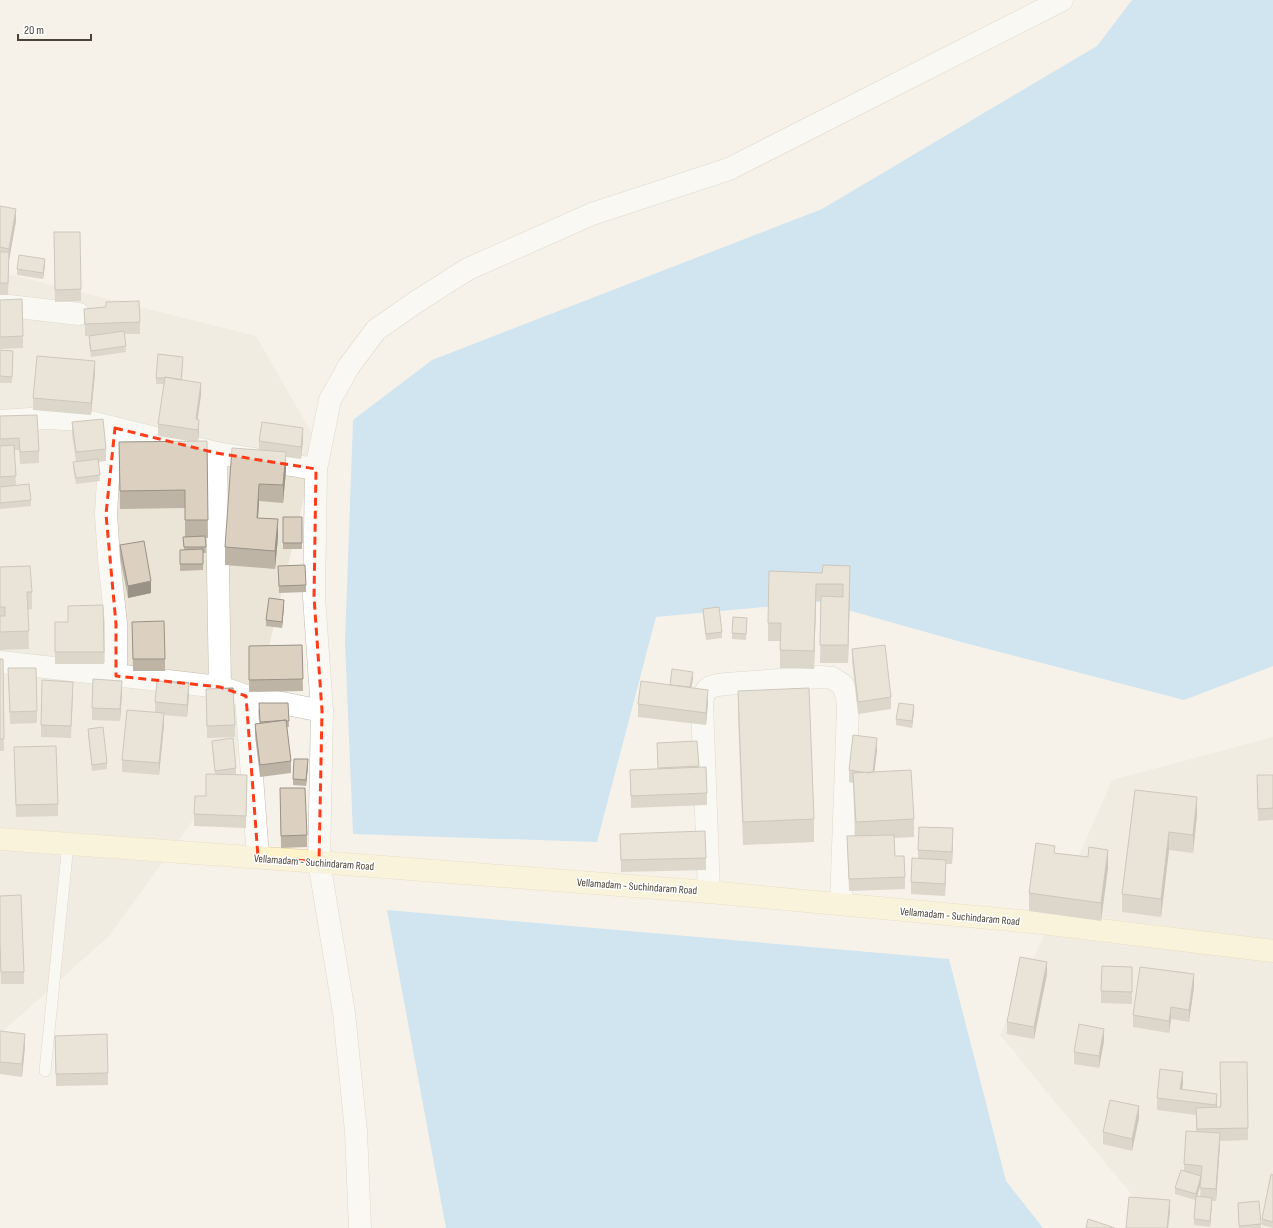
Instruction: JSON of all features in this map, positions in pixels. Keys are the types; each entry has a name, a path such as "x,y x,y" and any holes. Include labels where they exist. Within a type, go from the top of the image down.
{"main road":[{"name":"Vellamadam - Suchindaram Road","path":"0,839 709,892 1042,923 1273,951"}],"street":[{"path":"360,1228 356,1130 344,1013 319,862 322,711 314,597 316,469 330,400 349,366 376,330 416,302 468,269 592,214 729,169 1062,0"},
{"path":"0,305 79,314"},
{"path":"0,421 65,418 82,420 216,453 316,469"},
{"path":"115,428 108,480 106,514 116,624 116,676"},
{"path":"216,453 220,687"},
{"path":"0,662 220,687 246,696 322,711"},
{"path":"709,892 702,704 703,694 711,686 821,677 832,678 843,685 847,698 848,710 841,904"},
{"path":"246,696 258,858"}],"lane":[{"path":"45,1071 68,844"}],"highlighted area":[{"path":"115,428 216,453 316,469 314,597 322,711 319,862 258,857 246,696 220,687 116,676 116,624 106,514"}],"shaded area":[{"path":"0,272 256,336 317,442 245,749 109,936 0,1034"},
{"path":"1273,737 1273,1228 1159,1228 1000,1035 1112,780"}],"water":[{"path":"1132,0 1273,0 1273,666 1184,700 965,643 819,602 656,617 597,842 353,834 345,642 353,420 432,360 822,209 1097,46"},
{"path":"387,910 949,959 1006,1181 1043,1228 446,1228"}],"building":[{"path":"0,206 16,209 9,249 0,247"},
{"path":"54,232 80,232 81,289 55,290"},
{"path":"0,252 9,252 8,283 0,283"},
{"path":"19,255 45,259 43,273 17,269"},
{"path":"22,299 23,336 0,337 0,300"},
{"path":"139,301 140,322 85,324 84,309 106,307 106,302"},
{"path":"124,331 126,346 91,351 89,336"},
{"path":"0,350 13,351 12,377 0,376"},
{"path":"158,354 183,357 181,380 165,377 156,378"},
{"path":"37,356 95,361 91,403 33,398"},
{"path":"165,377 201,383 196,419 199,420 198,430 158,424"},
{"path":"37,415 39,451 20,452 19,438 0,439 0,416"},
{"path":"103,419 106,449 76,452 72,422"},
{"path":"262,422 303,428 301,447 259,441"},
{"path":"207,441 208,520 185,520 185,490 120,491 119,442"},
{"path":"14,445 16,476 0,477 0,446"},
{"path":"232,448 286,452 283,485 259,484 257,518 278,519 275,551 225,547"},
{"path":"98,459 100,475 76,478 73,462"},
{"path":"29,484 31,500 0,503 0,487"},
{"path":"283,517 302,517 302,543 283,543"},
{"path":"205,536 206,547 184,547 183,537"},
{"path":"144,541 151,581 128,586 120,545"},
{"path":"203,549 203,564 180,564 180,550"},
{"path":"305,565 306,585 279,586 278,566"},
{"path":"823,565 850,566 848,645 820,645 821,596 843,597 843,584 816,584 814,651 780,650 781,623 768,623 769,571 822,573"},
{"path":"30,566 32,592 27,592 29,631 0,632 0,616 5,616 5,607 0,607 0,567"},
{"path":"269,598 284,600 282,622 266,620"},
{"path":"103,605 104,652 55,652 55,622 68,622 68,606"},
{"path":"719,607 722,632 706,634 703,609"},
{"path":"733,617 747,618 746,634 732,633"},
{"path":"164,621 165,659 133,659 132,622"},
{"path":"302,645 303,679 249,680 249,646"},
{"path":"885,645 891,697 858,702 852,649"},
{"path":"0,659 3,659 4,739 0,739"},
{"path":"8,668 36,668 37,711 10,712"},
{"path":"672,669 693,672 690,687 670,685"},
{"path":"93,679 122,681 120,709 92,708"},
{"path":"42,680 73,682 71,726 41,725"},
{"path":"157,681 189,683 187,705 155,702"},
{"path":"641,681 708,690 706,713 638,704"},
{"path":"233,688 235,725 207,726 206,689"},
{"path":"809,688 814,819 743,822 738,691"},
{"path":"259,703 288,703 289,721 260,722"},
{"path":"899,703 914,705 912,721 896,719"},
{"path":"127,710 164,713 159,763 122,760"},
{"path":"286,720 291,761 260,765 255,724"},
{"path":"103,727 107,763 92,765 88,729"},
{"path":"853,735 877,738 873,772 869,773 849,770"},
{"path":"233,738 236,768 215,771 212,741"},
{"path":"697,741 699,766 658,768 657,743"},
{"path":"56,746 58,804 16,805 14,747"},
{"path":"294,759 308,759 306,780 293,779"},
{"path":"706,767 707,793 631,796 630,770"},
{"path":"911,770 914,819 856,822 853,773"},
{"path":"206,774 247,775 246,816 194,814 195,796 206,796"},
{"path":"1257,775 1273,775 1273,808 1258,809"},
{"path":"280,788 305,788 307,835 281,836"},
{"path":"1135,790 1197,797 1193,835 1169,832 1161,899 1122,894"},
{"path":"919,827 953,828 952,852 918,850"},
{"path":"705,831 706,858 621,860 620,834"},
{"path":"894,835 895,856 904,856 905,877 849,879 847,836"},
{"path":"1036,843 1055,846 1054,853 1088,857 1089,847 1108,850 1101,903 1029,893"},
{"path":"912,858 946,860 945,884 911,882"},
{"path":"21,895 24,972 1,972 0,896"},
{"path":"1020,957 1047,962 1034,1027 1007,1022"},
{"path":"1102,966 1132,967 1132,992 1101,991"},
{"path":"1140,967 1194,974 1189,1010 1171,1007 1169,1021 1133,1015"},
{"path":"1079,1024 1104,1029 1099,1056 1074,1052"},
{"path":"0,1031 25,1034 22,1064 0,1062"},
{"path":"107,1034 108,1073 56,1074 55,1036"},
{"path":"1220,1062 1247,1062 1248,1128 1197,1129 1196,1108 1221,1107"},
{"path":"1160,1069 1183,1072 1180,1089 1217,1094 1216,1105 1157,1098"},
{"path":"1110,1100 1139,1106 1132,1139 1103,1132"},
{"path":"1186,1131 1220,1133 1216,1189 1200,1188 1202,1166 1184,1164"},
{"path":"1181,1170 1201,1176 1196,1194 1175,1188"},
{"path":"1271,1174 1273,1175 1273,1222 1262,1219"},
{"path":"1196,1196 1212,1198 1210,1221 1194,1219"},
{"path":"1129,1197 1170,1200 1167,1228 1126,1228"},
{"path":"1259,1201 1261,1224 1239,1226 1238,1203"},
{"path":"1088,1219 1115,1228 1086,1228"}]}
